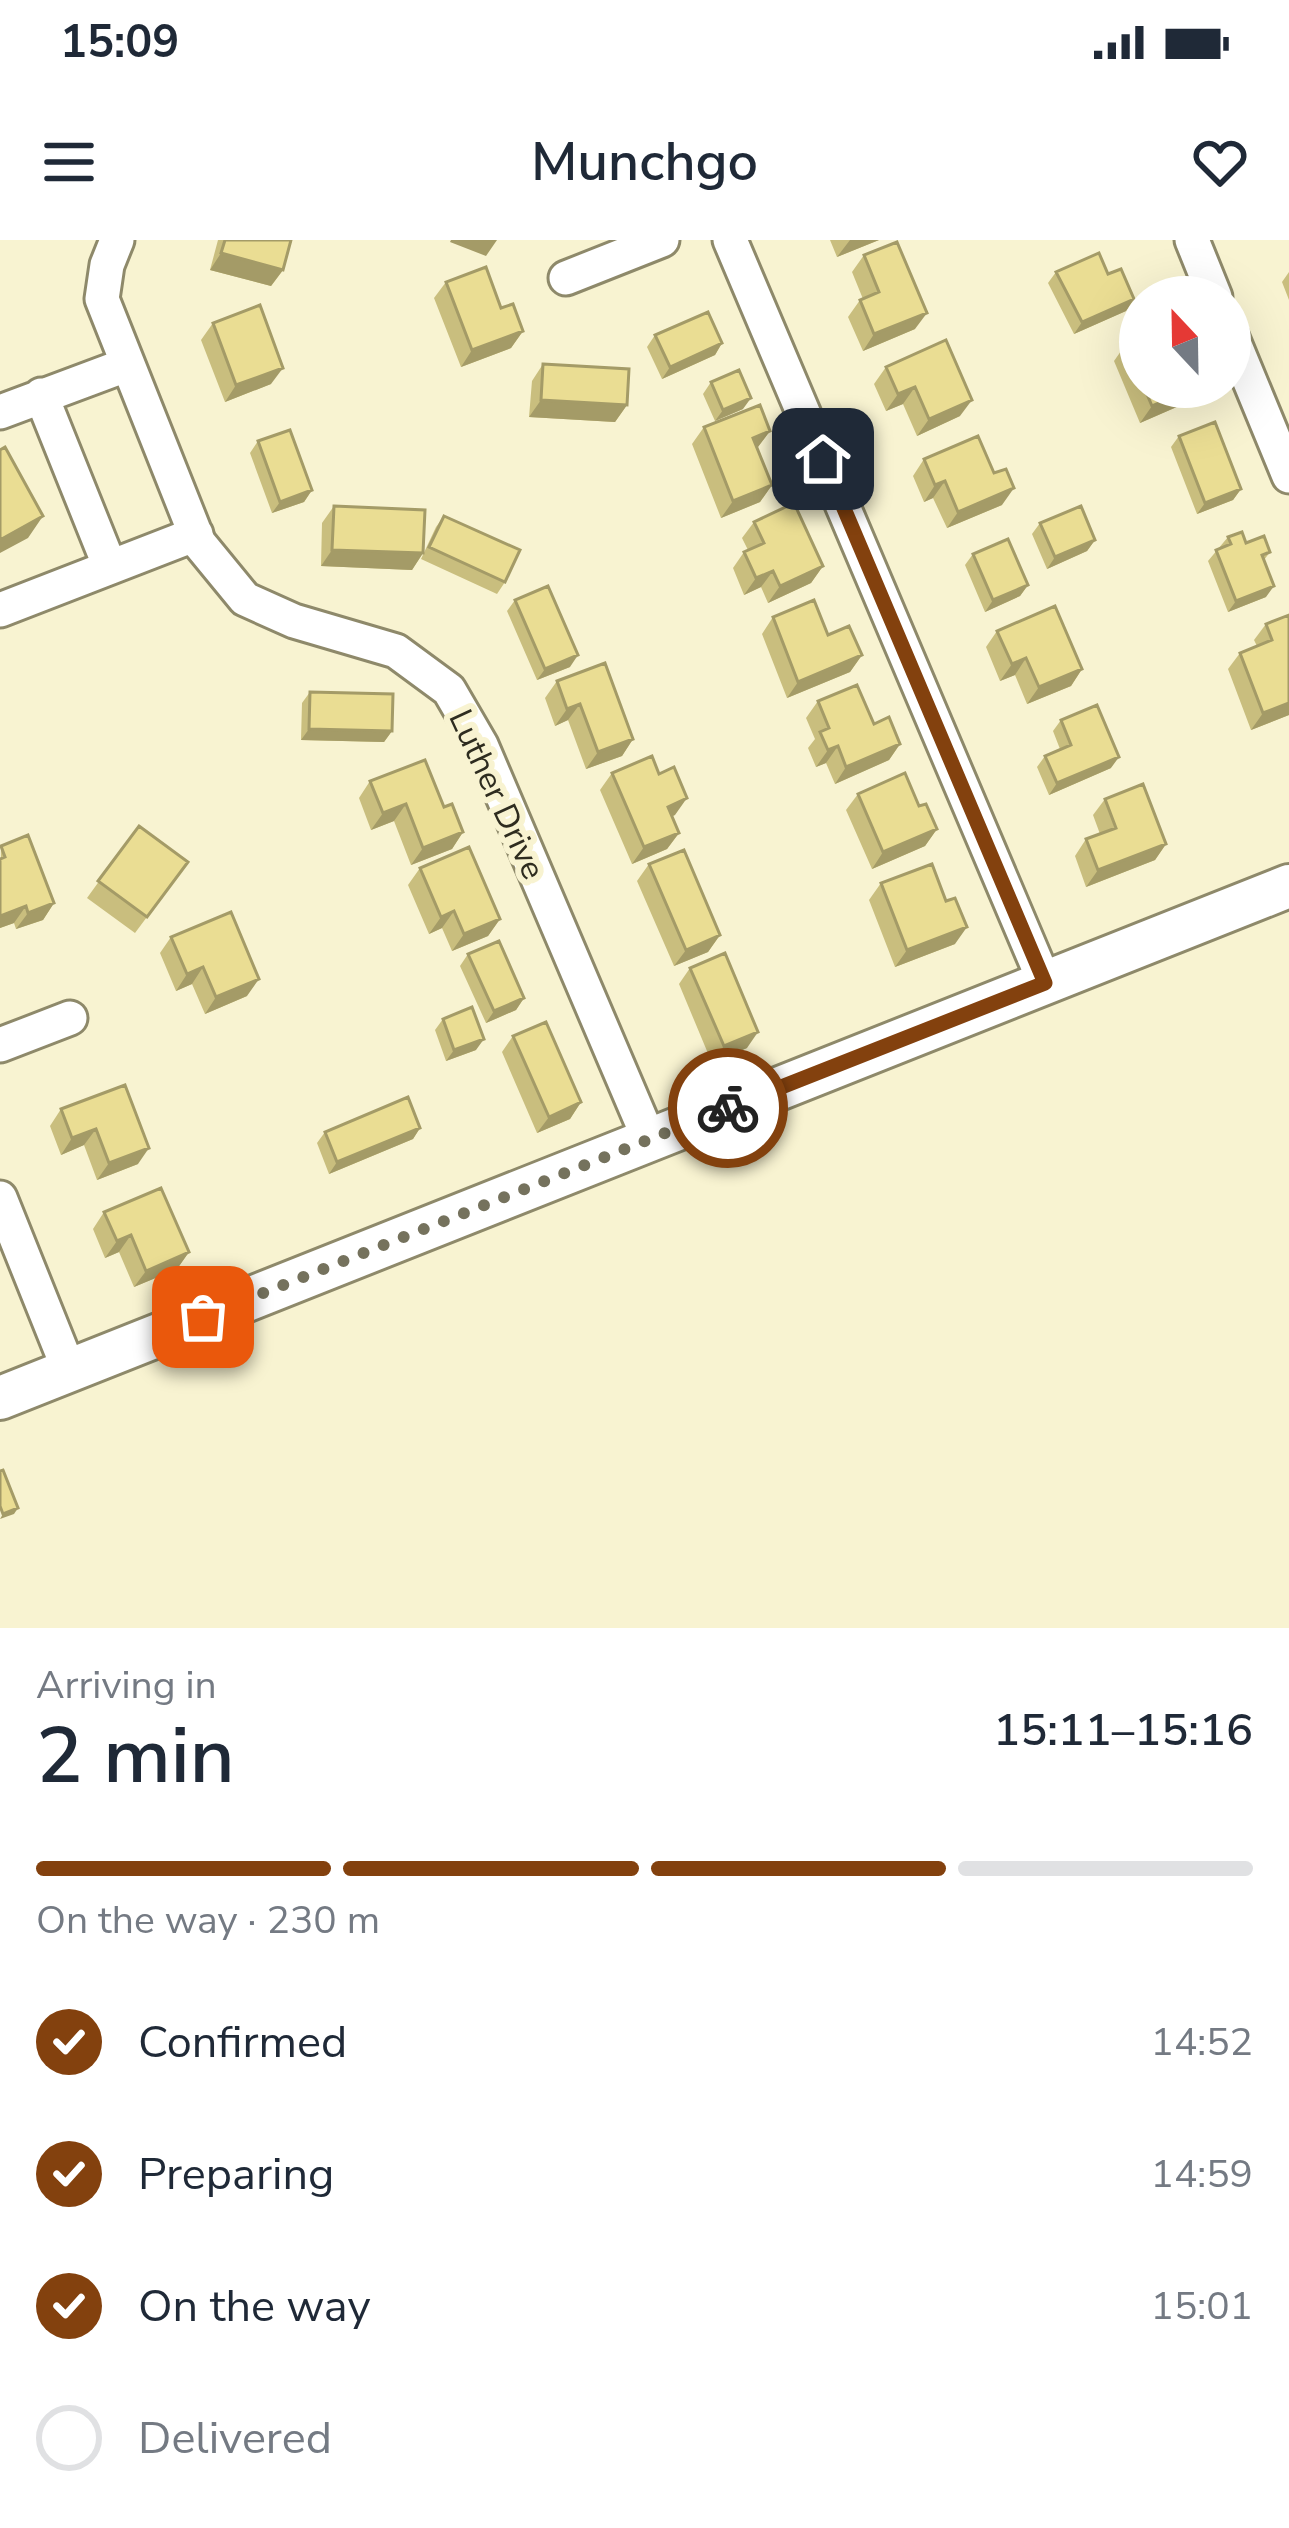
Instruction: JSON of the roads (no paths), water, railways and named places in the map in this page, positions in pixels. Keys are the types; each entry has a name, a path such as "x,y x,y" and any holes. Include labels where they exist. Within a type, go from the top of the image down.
{"main road":[{"path":"0,1398 1289,886"}],"street":[{"name":"Luther Drive","path":"117,240 106,265 101,298 196,534 244,599 294,621 397,651 449,690 481,745 649,1139"},
{"path":"566,278 662,240"},
{"path":"730,240 1045,983"},
{"path":"1192,240 1207,276"},
{"path":"0,412 126,364"},
{"path":"1251,384 1289,476"},
{"path":"41,395 110,567"},
{"path":"0,610 196,534"},
{"path":"0,1045 70,1018"},
{"path":"0,1198 69,1370"}]}
